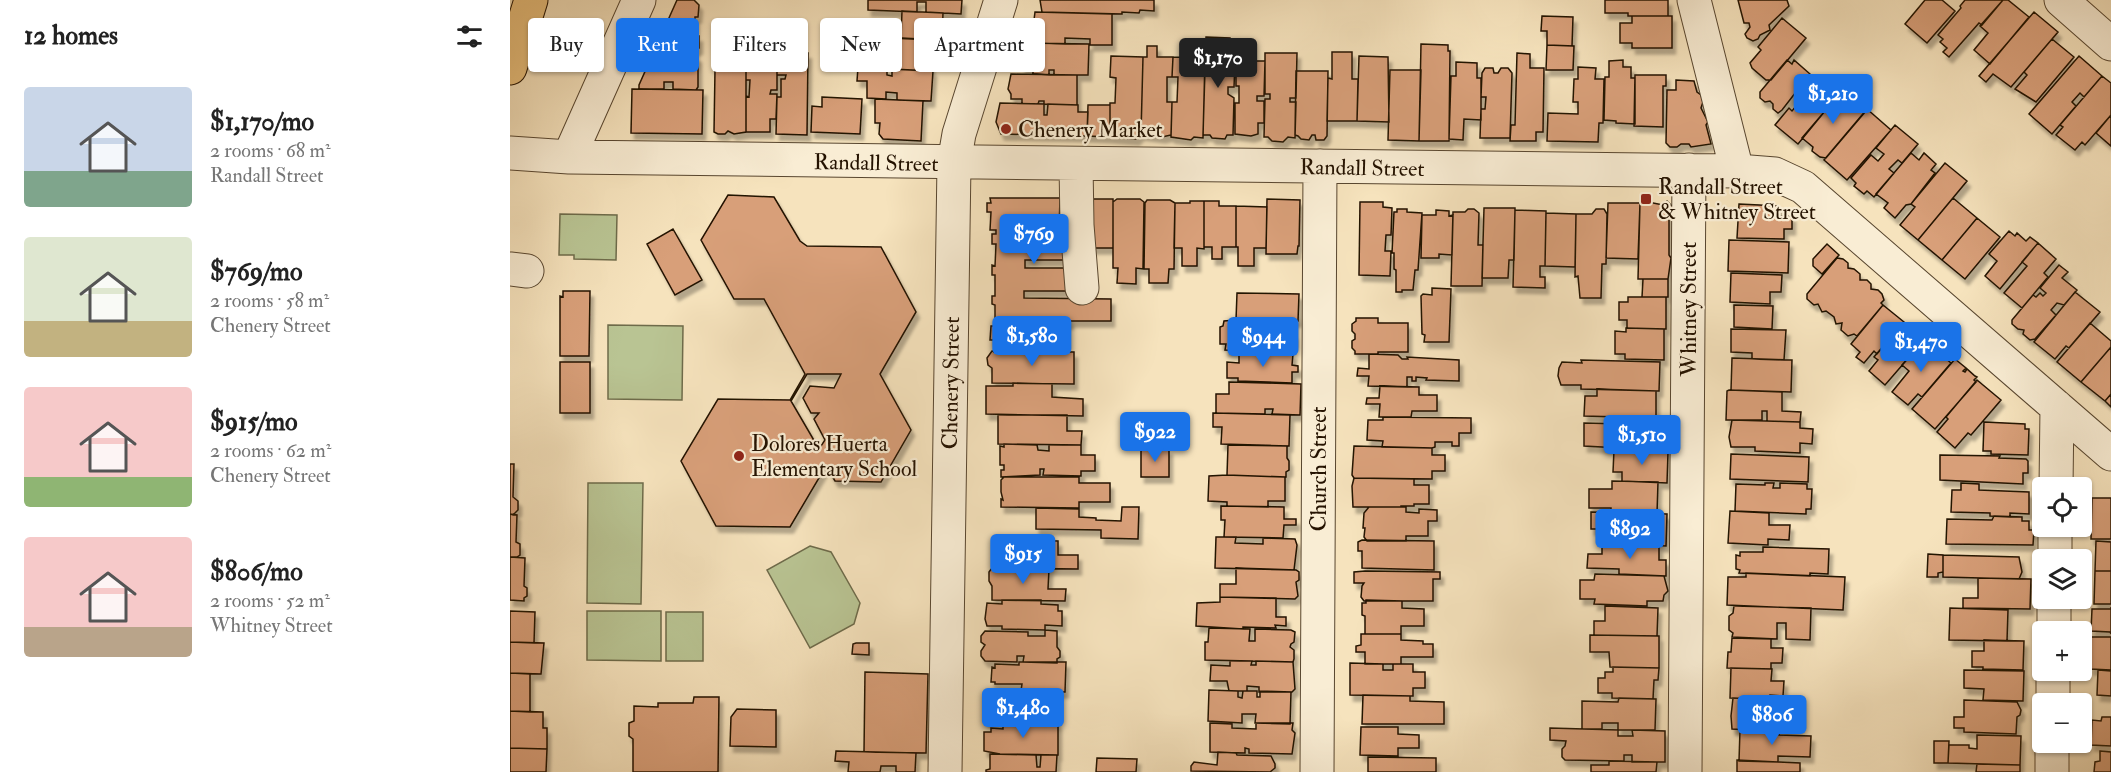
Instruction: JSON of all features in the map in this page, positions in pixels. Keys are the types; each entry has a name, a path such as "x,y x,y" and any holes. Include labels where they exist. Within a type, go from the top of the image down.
{"main road":[{"path":"510,68 531,0"}],"street":[{"path":"569,158 639,0"},
{"name":"Chenery Street","path":"945,772 954,163 959,134 1001,0"},
{"path":"1694,0 1737,171"},
{"path":"2061,0 2111,44"},
{"name":"Randall Street","path":"510,153 569,158 1689,170 1775,174 1803,187 2111,454"},
{"path":"1076,164 1077,225 1082,288"},
{"name":"Church Street","path":"1317,772 1320,166"},
{"name":"Whitney Street","path":"1685,772 1689,170"},
{"path":"2055,477 2057,407"},
{"path":"2052,753 2052,772"}],"green space":[{"path":"560,214 617,215 616,260 574,259 574,255 559,255"},
{"path":"608,325 683,326 682,400 608,399"},
{"path":"588,483 643,483 641,604 587,603"},
{"path":"810,546 831,552 860,603 854,624 810,648 767,570"},
{"path":"587,611 661,611 661,661 587,660"},
{"path":"666,612 703,612 703,661 666,661"}],"building":[{"path":"677,0 694,0 699,5 698,17 669,18"},
{"path":"868,0 962,0 961,14 926,12 926,2 917,2 917,12 868,10"},
{"path":"1040,0 1154,0 1154,11 1140,10 1139,13 1122,12 1122,14 1042,12"},
{"path":"1605,0 1668,0 1668,16 1628,16 1628,13 1605,13"},
{"path":"1738,0 1787,0 1789,6 1769,25 1770,30 1753,41 1745,34 1750,27 1749,23 1744,23"},
{"path":"1925,0 1942,0 1955,11 1927,43 1905,24"},
{"path":"1965,0 2003,0 1982,25 1979,23 1949,57 1943,52 1947,48 1940,42 1943,39 1938,35"},
{"path":"2003,0 2008,0 2029,17 1990,64 1974,50 1988,33 1980,26"},
{"path":"902,11 943,13 943,18 914,18 914,39 902,38"},
{"path":"1035,12 1112,14 1112,45 1090,45 1090,39 1065,38 1065,44 1045,43 1045,18 1034,18"},
{"path":"2034,12 2058,32 2011,87 1993,74 1986,82 1979,76"},
{"path":"1542,16 1573,17 1572,46 1547,45 1547,31 1541,31"},
{"path":"1632,16 1672,16 1672,48 1632,48 1632,43 1620,43 1620,23 1632,23"},
{"path":"1782,18 1806,38 1771,80 1766,80 1752,68 1750,63 1761,50 1758,47"},
{"path":"1206,37 1230,38 1229,62 1235,62 1234,87 1228,87 1228,94 1234,98 1233,135 1227,135 1225,139 1203,135"},
{"path":"902,39 914,39 914,70 902,70"},
{"path":"2052,39 2074,57 2036,102 2015,89 2027,75 2024,72"},
{"path":"1045,43 1089,44 1088,75 1054,75 1054,70 1049,70 1049,75 1033,74 1033,72 1045,72"},
{"path":"1421,44 1448,45 1448,51 1450,51 1449,141 1419,141"},
{"path":"1547,45 1574,46 1573,70 1546,70"},
{"path":"1147,46 1157,46 1157,57 1173,57 1172,77 1167,77 1167,102 1172,102 1171,135 1162,137 1141,134 1143,57 1147,57"},
{"path":"1332,52 1352,52 1352,79 1358,79 1357,121 1327,121 1328,78 1332,79"},
{"path":"1265,53 1297,53 1296,98 1290,98 1290,102 1296,102 1295,138 1288,137 1283,142 1272,141 1264,137 1265,99 1270,99 1270,94 1265,94"},
{"path":"1517,53 1530,54 1530,68 1544,68 1543,132 1536,132 1536,141 1510,141 1511,125 1515,125"},
{"path":"1111,56 1143,57 1141,134 1136,139 1110,137 1110,103 1115,103 1116,78 1110,77"},
{"path":"1359,56 1388,57 1389,122 1357,121"},
{"path":"2079,56 2102,76 2084,97 2080,93 2072,102 2076,106 2052,134 2029,114"},
{"path":"1173,57 1205,58 1203,138 1194,137 1191,140 1171,137 1172,102 1177,102 1178,77 1172,77"},
{"path":"1623,60 1623,67 1631,67 1631,78 1635,78 1635,124 1604,120 1605,77 1609,77 1609,61"},
{"path":"1787,60 1792,64 1794,60 1810,74 1778,113 1773,109 1770,101 1765,102 1760,98 1760,92"},
{"path":"1236,61 1265,61 1264,96 1257,96 1257,101 1264,101 1264,123 1258,123 1258,134 1251,136 1235,134 1235,103 1239,103"},
{"path":"1456,62 1477,63 1477,78 1481,78 1481,120 1464,119 1463,140 1449,139 1451,76 1456,76"},
{"path":"1578,67 1596,68 1595,79 1604,79 1603,123 1599,123 1598,142 1547,141 1548,113 1578,114 1578,102 1573,102 1574,79 1578,79"},
{"path":"1485,68 1493,68 1494,73 1498,73 1501,68 1508,68 1512,73 1510,138 1480,138 1481,109 1485,109 1486,97 1481,97 1482,73"},
{"path":"902,69 933,72 931,101 897,100 897,93 886,92 886,99 867,98 867,81 857,81 858,72 887,72 887,75 892,76 892,72 902,72"},
{"path":"1390,70 1421,70 1419,141 1388,140"},
{"path":"1296,71 1328,71 1327,136 1324,140 1316,140 1315,135 1312,135 1309,140 1295,135"},
{"path":"645,72 698,72 696,90 673,89 673,82 664,82 664,89 639,89"},
{"path":"715,72 746,72 746,132 734,134 728,131 725,134 718,134 714,132"},
{"path":"746,72 777,72 777,90 771,90 770,94 777,94 776,119 770,119 770,132 746,132 746,96 749,97 750,80 746,80"},
{"path":"777,72 808,72 807,135 776,134 777,97 781,97 781,79 785,79 786,75 777,75"},
{"path":"1011,74 1077,75 1077,105 1044,104 1044,101 1039,101 1038,104 1022,104 1022,99 1011,99 1008,89"},
{"path":"1635,75 1666,75 1666,86 1663,86 1663,127 1634,126"},
{"path":"2102,76 2111,83 2111,115 2085,145 2082,142 2075,150 2056,135 2063,127 2060,125"},
{"path":"1830,78 1841,87 1832,97 1835,99 1798,144 1775,125 1789,108 1792,111 1800,101 1797,98 1812,80 1821,88"},
{"path":"1676,80 1694,81 1703,102 1701,108 1708,122 1706,125 1711,144 1691,147 1689,144 1681,144 1677,147 1670,147 1666,143 1667,90 1676,90"},
{"path":"632,89 703,90 702,134 631,133"},
{"path":"1841,92 1847,94 1851,101 1865,112 1826,158 1820,157 1802,138"},
{"path":"822,97 862,99 860,134 811,132 812,106 822,107"},
{"path":"875,99 923,101 921,141 883,139 879,134 880,123 875,123"},
{"path":"1000,103 1044,104 1044,115 1047,115 1048,104 1078,105 1078,112 1088,112 1087,136 1001,134 996,122"},
{"path":"1088,105 1110,105 1110,137 1087,136"},
{"path":"1867,109 1891,130 1847,180 1824,160"},
{"path":"2111,115 2111,146 2096,133"},
{"path":"1895,125 1918,144 1902,163 1898,160 1889,169 1894,173 1874,197 1867,191 1864,194 1854,186 1856,183 1851,178 1871,155 1878,161 1884,154 1876,148"},
{"path":"1911,153 1919,160 1924,153 1936,164 1931,170 1935,173 1911,204 1906,205 1895,218 1884,208 1888,203 1876,194"},
{"path":"1945,163 1967,181 1918,240 1900,225 1915,207 1911,204"},
{"path":"728,195 774,197 800,241 807,246 881,247 916,312 880,374 911,430 881,482 835,481 826,466 790,527 716,526 681,461 718,399 790,400 805,374 764,299 734,299 701,240","holes":["807,374 841,374 834,388 810,386 803,398 811,413 819,413 814,419 825,440 819,449 791,401"]},
{"path":"990,198 1060,198 1059,231 1026,230 1026,237 1070,237 1070,260 1025,260 1025,268 1070,268 1070,291 1024,291 1024,298 1111,299 1111,321 995,322 995,305 992,304 992,296 995,296 995,275 992,275 992,265 995,266 996,244 992,244 992,234 996,234 996,230 990,230 991,212 987,212 987,203 991,203"},
{"path":"1953,198 1977,218 1942,260 1918,240"},
{"path":"1082,199 1113,199 1113,248 1092,248"},
{"path":"1117,199 1140,199 1144,202 1143,269 1136,268 1136,284 1117,283 1118,268 1113,268 1113,202"},
{"path":"1267,199 1300,200 1297,254 1266,254"},
{"path":"1147,200 1170,200 1175,203 1174,269 1169,269 1168,283 1149,283 1149,269 1144,269 1145,203"},
{"path":"1190,201 1204,201 1204,249 1197,248 1197,266 1182,266 1182,248 1174,248 1175,203 1190,203"},
{"path":"1204,201 1219,201 1219,206 1236,206 1236,247 1222,247 1222,259 1212,259 1212,247 1204,247"},
{"path":"1643,201 1663,205 1667,201 1673,207 1669,210 1669,255 1671,258 1668,279 1638,279 1640,203"},
{"path":"1360,202 1383,202 1383,207 1392,208 1391,235 1386,235 1385,251 1391,251 1390,276 1359,275"},
{"path":"1608,203 1640,203 1638,259 1606,258"},
{"path":"1739,204 1779,206 1778,216 1792,216 1792,229 1784,229 1784,239 1737,238"},
{"path":"1236,206 1267,207 1266,248 1254,248 1254,266 1238,266"},
{"path":"1484,208 1515,208 1514,260 1509,260 1508,278 1482,278"},
{"path":"1397,209 1422,213 1418,270 1415,270 1413,290 1402,290 1402,292 1396,292 1396,270 1394,269 1394,253 1392,253 1394,212 1397,212"},
{"path":"1468,209 1474,209 1479,213 1478,245 1483,245 1482,286 1451,286 1453,212 1465,212"},
{"path":"1596,209 1604,209 1607,214 1606,264 1602,264 1601,298 1580,298 1578,276 1575,277 1576,214 1592,214"},
{"path":"1436,210 1449,211 1449,216 1453,215 1452,255 1439,254 1439,258 1421,258 1422,215 1436,215"},
{"path":"1515,210 1546,211 1545,266 1540,266 1540,277 1545,277 1545,288 1513,287"},
{"path":"1546,213 1576,214 1575,267 1545,266"},
{"path":"1977,218 2000,237 1965,279 1942,260"},
{"path":"673,229 702,280 675,295 647,244"},
{"path":"2009,231 2015,236 2017,233 2026,241 2030,237 2038,243 2000,289 1985,276 1997,261 1989,254"},
{"path":"1729,240 1789,242 1788,273 1728,271"},
{"path":"2038,243 2056,259 2044,273 2048,277 2022,308 2004,293 2027,266 2022,262"},
{"path":"1827,244 1839,255 1822,274 1813,266 1813,259"},
{"path":"1837,258 1848,263 1848,268 1860,274 1860,280 1867,280 1871,284 1871,289 1878,290 1884,300 1881,303 1883,305 1857,336 1854,334 1848,336 1841,330 1842,323 1836,324 1834,317 1826,311 1822,312 1818,304 1814,305 1807,299 1807,294"},
{"path":"2059,265 2068,272 2062,278 2077,290 2064,305 2057,303 2051,310 2056,315 2035,339 2030,340 2023,334 2024,330 2012,324 2012,320 2033,295 2036,297 2040,293 2043,296 2046,293 2040,288"},
{"path":"1731,273 1782,275 1781,292 1770,292 1770,304 1730,302"},
{"path":"1643,279 1668,279 1668,297 1642,297"},
{"path":"1432,288 1451,289 1449,342 1424,342 1421,296 1423,294 1432,295"},
{"path":"563,291 590,291 589,356 560,356 560,296 563,297"},
{"path":"2075,292 2100,312 2069,348 2066,346 2055,359 2034,342"},
{"path":"1237,293 1299,294 1298,321 1236,320"},
{"path":"1628,297 1666,297 1666,329 1627,328 1627,320 1619,320 1619,302 1628,302"},
{"path":"1734,305 1773,306 1772,329 1734,327"},
{"path":"1883,305 1904,322 1877,354 1874,351 1864,363 1856,357 1860,352 1851,344"},
{"path":"1356,318 1378,318 1378,323 1408,323 1408,352 1355,354 1352,348 1355,334 1352,331 1352,324"},
{"path":"1224,321 1289,321 1288,334 1294,334 1294,342 1288,342 1288,351 1225,350 1226,344 1220,344 1220,327 1223,326"},
{"path":"1014,322 1037,322 1037,326 1060,326 1060,348 1035,348 1035,352 994,352 994,340 990,340 991,326 1014,324"},
{"path":"1904,322 1924,340 1885,385 1869,371 1878,360 1874,357"},
{"path":"2090,323 2111,341 2111,347 2081,382 2057,362"},
{"path":"1626,328 1664,329 1664,360 1625,359 1625,354 1615,354 1615,331 1626,332"},
{"path":"1731,329 1786,330 1784,360 1752,359 1752,353 1731,352"},
{"path":"1924,340 1951,363 1922,397 1918,394 1908,405 1892,392 1909,371 1902,365"},
{"path":"2111,347 2111,394 2105,401 2081,382"},
{"path":"992,351 1074,352 1074,384 992,383 992,368 988,365 987,358"},
{"path":"1239,353 1293,354 1292,365 1298,366 1298,372 1292,372 1292,383 1238,381 1238,378 1227,378 1227,362 1239,363"},
{"path":"1369,354 1398,355 1402,359 1408,359 1407,357 1459,360 1459,381 1426,380 1427,378 1416,377 1416,381 1412,381 1412,377 1407,377 1407,387 1368,386 1369,376 1357,376 1358,368 1369,369"},
{"path":"1732,358 1792,360 1791,392 1731,390"},
{"path":"1955,359 1966,368 1963,371 1967,369 1977,377 1974,380 1976,382 1935,429 1912,409"},
{"path":"1581,360 1660,362 1659,391 1581,389 1581,385 1561,385 1558,376 1562,362 1582,363"},
{"path":"560,362 590,362 590,413 560,413"},
{"path":"1977,380 2001,400 1971,435 1968,433 1955,448 1937,432 1948,419 1946,417"},
{"path":"1229,382 1301,384 1300,415 1272,414 1273,409 1265,409 1265,414 1216,413 1216,394 1229,394"},
{"path":"1013,383 1052,384 1052,397 1083,399 1083,416 986,414 986,386 1013,386"},
{"path":"1380,386 1419,387 1419,395 1437,395 1437,411 1412,411 1411,417 1379,417 1380,404 1366,404 1367,398 1379,398"},
{"path":"1597,389 1656,391 1656,422 1620,420 1620,417 1584,416 1585,396 1597,396"},
{"path":"1727,391 1782,392 1782,411 1801,412 1800,422 1767,421 1767,411 1762,411 1762,420 1726,420"},
{"path":"2111,394 2111,407 2105,401"},
{"path":"1213,413 1290,415 1289,446 1221,444 1222,427 1213,427"},
{"path":"998,415 1067,415 1067,431 1082,431 1081,445 998,444"},
{"path":"1383,417 1471,418 1471,433 1459,433 1459,446 1452,446 1452,442 1435,442 1435,447 1432,448 1382,447 1383,441 1367,440 1368,420 1383,420"},
{"path":"1621,420 1667,422 1666,452 1584,446 1584,423 1621,424"},
{"path":"1732,420 1800,422 1800,428 1813,429 1812,444 1800,443 1800,453 1755,451 1755,447 1731,447 1729,437"},
{"path":"1984,422 2025,424 2025,429 2029,429 2028,455 1991,454 1991,451 1983,451"},
{"path":"1004,444 1037,445 1038,450 1049,451 1049,445 1081,445 1081,455 1095,455 1095,471 1081,471 1081,476 1043,475 1044,469 1040,469 1040,475 1001,477 1004,465 1000,465 1000,446 1004,447"},
{"path":"1228,445 1287,446 1289,470 1286,472 1286,477 1227,475"},
{"path":"1354,446 1432,448 1432,455 1445,455 1445,471 1432,471 1432,479 1354,478 1352,475"},
{"path":"1141,449 1169,449 1169,477 1141,477"},
{"path":"1614,450 1668,452 1667,483 1622,481 1622,472 1613,472"},
{"path":"1731,454 1809,457 1808,482 1730,479"},
{"path":"1940,455 2026,459 2028,473 2023,473 2023,484 1940,480"},
{"path":"510,464 514,464 513,497 518,501 518,510 513,515 510,514"},
{"path":"1209,476 1285,477 1285,501 1268,501 1268,507 1227,506 1227,502 1208,501"},
{"path":"1004,477 1079,477 1079,483 1110,483 1110,502 1079,502 1079,508 1001,507 1001,499 1003,500 1001,480"},
{"path":"1354,478 1414,479 1414,485 1429,485 1429,504 1401,507 1353,507"},
{"path":"1612,481 1658,482 1657,514 1611,512 1611,508 1589,508 1589,489 1612,489"},
{"path":"1765,483 1774,483 1773,488 1780,488 1780,483 1807,484 1807,489 1812,489 1811,509 1806,509 1806,514 1735,511 1736,484 1765,485"},
{"path":"1961,483 1979,484 1979,490 2029,492 2029,514 2010,513 2010,517 1990,516 1990,513 1951,512 1952,490 1961,490"},
{"path":"2092,498 2111,498 2111,539 2091,539"},
{"path":"1221,506 1284,507 1284,519 1296,519 1296,525 1284,525 1283,538 1224,537 1225,520 1221,520"},
{"path":"1122,507 1139,507 1138,539 1101,538 1101,530 1036,529 1036,508 1079,509 1079,517 1121,521"},
{"path":"1369,507 1406,507 1406,512 1419,513 1419,509 1437,510 1437,521 1428,521 1428,536 1406,536 1406,541 1367,541 1364,537 1365,528 1363,528 1364,513"},
{"path":"1730,511 1769,513 1769,525 1790,525 1789,540 1768,539 1768,545 1728,543"},
{"path":"1591,512 1667,514 1666,546 1631,544 1630,541 1602,544 1602,529 1591,529"},
{"path":"510,514 517,515 516,542 520,544 520,555 517,557 510,557"},
{"path":"1994,516 2022,517 2022,521 2029,521 2029,530 2032,530 2034,537 2033,545 1946,544 1947,519 1992,520"},
{"path":"1216,537 1236,537 1235,543 1263,544 1263,538 1295,539 1297,545 1294,570 1215,568"},
{"path":"999,540 1058,541 1058,555 1078,555 1078,569 999,568"},
{"path":"1362,540 1434,541 1434,570 1362,568 1362,551 1358,551 1358,542"},
{"path":"2096,541 2111,542 2111,571 2095,571"},
{"path":"1602,544 1659,545 1659,560 1666,560 1666,576 1619,574 1619,569 1587,568 1588,554 1602,554"},
{"path":"1763,547 1829,549 1828,574 1810,573 1810,576 1739,573 1740,570 1736,569 1736,555 1740,556 1740,552 1763,552"},
{"path":"1928,554 1943,555 1943,572 1938,573 1938,577 1927,577"},
{"path":"1943,555 2019,557 2022,572 2019,579 1943,577"},
{"path":"510,557 525,558 524,586 527,588 527,596 524,601 510,600"},
{"path":"992,568 1049,569 1048,589 1066,589 1065,601 992,600 989,572"},
{"path":"1236,568 1296,570 1299,572 1299,580 1296,582 1298,596 1295,599 1220,597 1220,584 1236,584"},
{"path":"2095,571 2111,571 2111,604 2094,604"},
{"path":"1354,572 1440,572 1440,579 1433,579 1433,601 1364,601 1361,597 1364,583 1354,583"},
{"path":"1746,573 1845,577 1843,610 1727,605 1728,577 1746,577"},
{"path":"1595,574 1664,576 1668,591 1663,601 1647,601 1647,606 1594,604 1595,599 1580,599 1580,580 1594,580"},
{"path":"1978,578 2031,579 2030,609 1963,608 1963,598 1978,598"},
{"path":"1220,597 1276,598 1276,617 1286,617 1286,626 1243,627 1243,629 1196,626 1197,603 1220,602"},
{"path":"1002,600 1041,600 1041,604 1058,605 1058,611 1062,611 1062,626 1045,625 1045,630 1002,629 1002,626 987,626 985,619 987,603 1002,604"},
{"path":"1366,600 1402,601 1402,608 1424,609 1424,626 1401,626 1401,634 1365,634 1362,603 1366,603"},
{"path":"1605,606 1658,608 1657,636 1594,635 1594,621 1605,621"},
{"path":"1734,606 1811,608 1810,640 1786,639 1786,623 1777,623 1777,639 1732,637 1733,633 1729,630 1729,616 1733,613"},
{"path":"1950,608 2008,610 2007,641 1949,640"},
{"path":"2092,609 2111,609 2111,634 2110,632 2092,631"},
{"path":"510,611 535,612 534,643 510,642"},
{"path":"1209,628 1250,629 1249,641 1255,641 1255,629 1291,630 1295,632 1294,642 1290,647 1294,650 1293,662 1205,660 1205,642 1208,642"},
{"path":"1045,630 1057,631 1057,647 1060,657 1057,663 1023,662 1024,656 1017,656 1017,662 985,661 981,656 985,645 981,642 981,636 985,631 1028,632 1028,636 1045,636"},
{"path":"1361,634 1401,634 1401,640 1433,644 1433,657 1401,657 1401,664 1365,664 1365,652 1356,652 1356,646 1361,645"},
{"path":"1590,635 1659,636 1659,668 1610,667 1609,652 1590,652"},
{"path":"2092,637 2111,637 2111,670 2092,669"},
{"path":"1732,638 1771,639 1771,648 1783,648 1782,663 1771,663 1771,669 1727,668"},
{"path":"1984,640 2024,641 2023,670 1972,667 1972,651 1984,651"},
{"path":"510,642 544,643 541,674 510,673"},
{"path":"869,643 869,655 852,654 853,644"},
{"path":"1230,661 1252,661 1251,665 1256,665 1256,661 1293,662 1295,689 1292,692 1259,692 1259,687 1247,686 1247,691 1229,691 1227,681 1210,681 1211,665 1230,666"},
{"path":"1019,662 1066,662 1065,692 1021,691 1022,684 991,682 992,667 995,668 995,664 1019,665"},
{"path":"1350,663 1383,664 1383,670 1393,670 1393,664 1413,664 1413,672 1425,672 1425,688 1413,688 1413,696 1350,695"},
{"path":"1613,667 1659,668 1658,680 1654,680 1653,699 1612,698 1612,693 1598,693 1598,678 1605,678 1605,672 1613,672"},
{"path":"1731,668 1772,669 1771,681 1784,681 1783,696 1770,695 1770,699 1730,698"},
{"path":"1964,670 2024,671 2023,701 1983,700 1984,689 1964,688"},
{"path":"2098,670 2111,671 2111,696 2097,695"},
{"path":"865,672 928,674 926,753 864,752"},
{"path":"510,673 530,674 530,712 510,711"},
{"path":"1209,690 1238,691 1238,697 1242,698 1243,691 1257,691 1257,697 1260,697 1260,691 1291,692 1290,724 1255,723 1256,714 1242,714 1242,723 1208,721"},
{"path":"1001,691 1056,692 1055,723 987,722 985,720 985,700 1001,700","holes":["1004,702 1020,702 1020,709 1004,709"]},
{"path":"1363,695 1410,696 1410,701 1444,702 1444,724 1362,724"},
{"path":"694,697 719,697 718,772 633,772 633,739 629,736 629,723 634,721 634,706 658,707 658,703 693,703"},
{"path":"1619,698 1656,699 1655,730 1618,730 1618,723 1602,723 1602,729 1582,729 1582,701 1618,702"},
{"path":"1733,698 1773,700 1772,702 1782,703 1782,718 1772,720 1771,731 1732,729"},
{"path":"1964,700 2017,702 2021,710 2017,717 2016,734 1964,732 1964,728 1954,728 1954,717 1964,717"},
{"path":"737,709 776,710 776,747 730,746 731,717"},
{"path":"510,711 543,712 543,728 547,728 547,749 510,748"},
{"path":"2102,717 2111,717 2111,746 2092,745 2092,720 2101,721"},
{"path":"1003,722 1058,723 1058,755 1000,754 984,751 984,732 991,732 991,728 1003,729"},
{"path":"1210,723 1232,724 1232,728 1256,729 1256,723 1293,723 1292,730 1295,733 1292,754 1249,753 1249,749 1245,748 1245,753 1210,752"},
{"path":"1361,727 1398,727 1398,734 1419,735 1419,748 1398,748 1398,756 1360,755"},
{"path":"1550,728 1618,730 1618,736 1633,736 1632,730 1665,731 1665,762 1632,762 1632,755 1624,755 1624,761 1565,760 1562,757 1562,749 1566,741 1550,740"},
{"path":"1740,730 1779,731 1779,735 1811,736 1810,757 1778,756 1778,762 1739,761"},
{"path":"1977,735 2021,736 2020,765 1948,763 1949,745 1969,745 1969,748 1977,749"},
{"path":"1934,741 1949,741 1948,763 1934,763"},
{"path":"510,748 547,749 546,772 510,772"},
{"path":"836,751 916,753 915,772 896,772 896,766 881,766 880,772 848,772 849,762 835,761"},
{"path":"2100,751 2111,752 2111,772 2094,772 2095,762 2100,761"},
{"path":"1218,752 1271,756 1275,768 1270,772 1191,771 1194,762 1217,765"},
{"path":"990,754 1036,755 1037,767 1040,767 1041,755 1057,755 1056,772 986,772 990,769"},
{"path":"1368,757 1436,758 1436,772 1368,772"},
{"path":"1097,758 1137,759 1136,772 1096,772"},
{"path":"1737,760 1800,763 1800,772 1737,772"},
{"path":"1609,761 1657,762 1656,772 1591,772 1591,765 1609,765"},
{"path":"1977,764 2020,765 2020,772 1976,772"}],"place":[{"name":"Chenery Market","path":"1006,129"},
{"name":"Randall Street & Whitney Street","path":"1646,199"},
{"name":"Dolores Huerta Elementary School","path":"739,456"}]}
